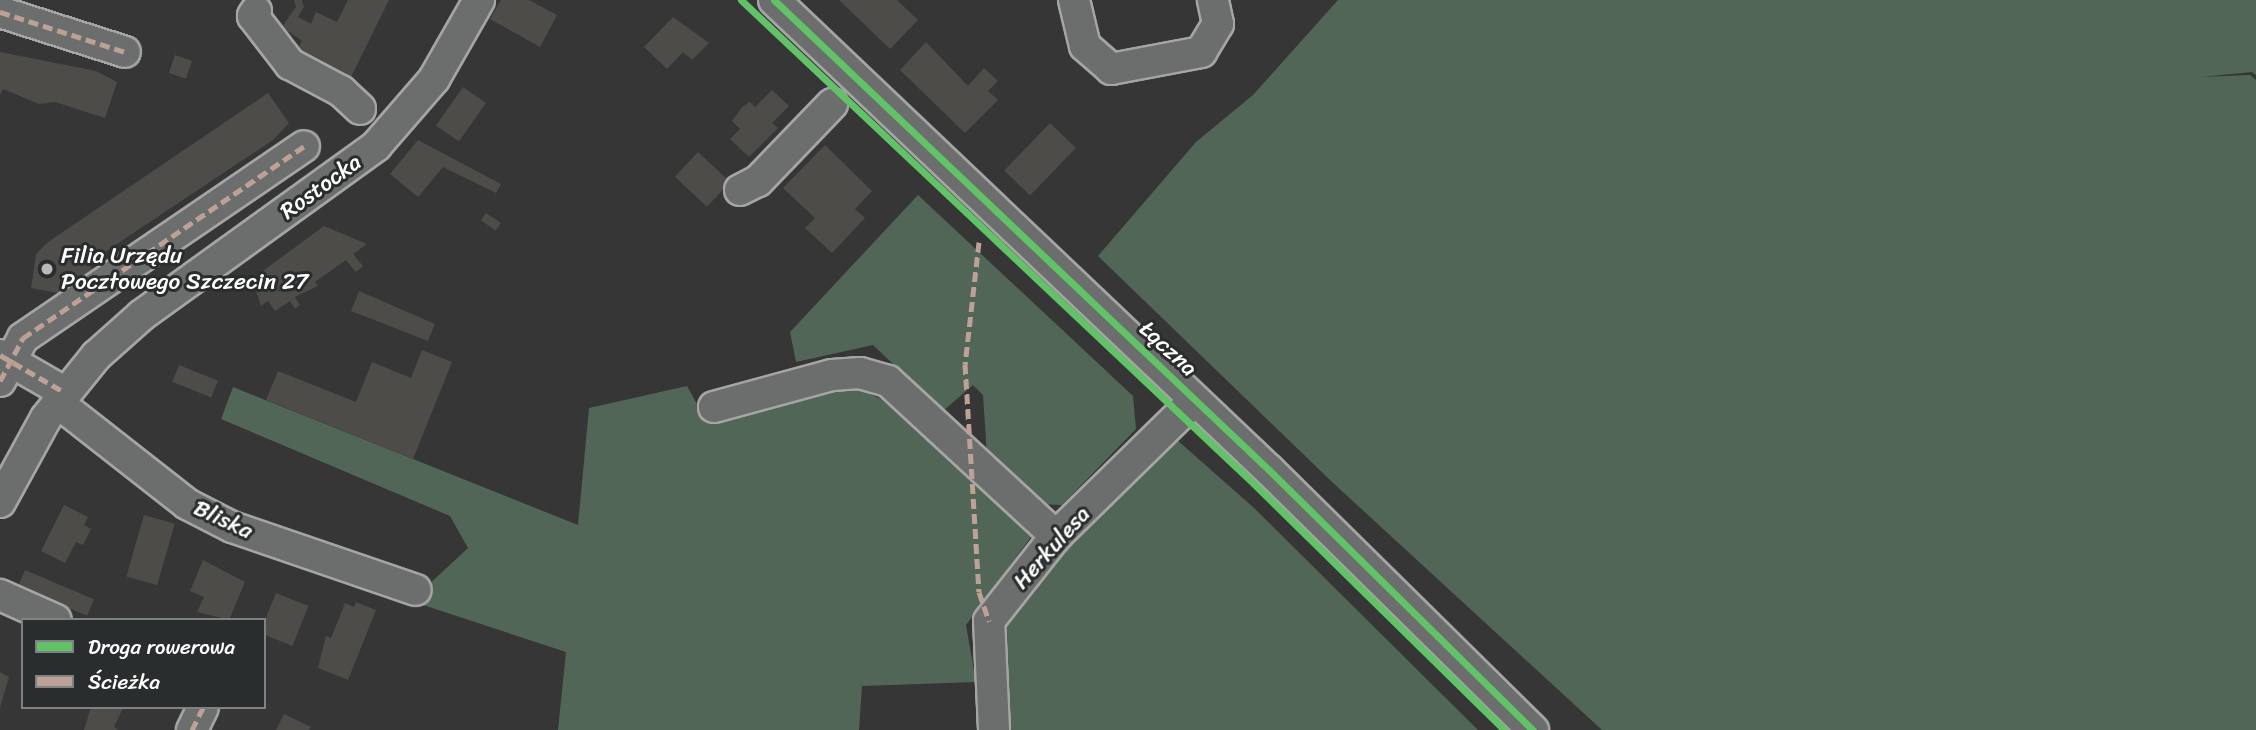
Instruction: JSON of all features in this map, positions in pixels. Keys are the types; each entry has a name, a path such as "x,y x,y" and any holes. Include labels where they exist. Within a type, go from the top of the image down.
{"street":[{"name":"Rostocka","path":"0,502 61,397 125,328 382,141 434,79 479,0"},
{"name":"Łączna","path":"774,0 1195,400 1533,730"},
{"path":"1074,0 1085,46 1111,69 1201,52 1218,24 1213,0"},
{"path":"256,11 253,16 290,64 341,91 360,108"},
{"path":"0,12 125,52"},
{"path":"740,190 758,181 832,104"},
{"path":"3,365 23,338 304,146"},
{"name":"Bliska","path":"3,365 61,397 187,504 244,532 416,590"},
{"path":"714,407 832,375 860,373 888,381 1056,536"},
{"name":"Herkulesa","path":"994,730 989,621 1056,536 1195,400"},
{"path":"0,595 52,618"},
{"path":"192,730 202,709"}],"green space":[{"path":"1338,0 2256,0 2256,75 2252,72 2201,77 2250,75 2256,80 2256,730 1602,730 1331,481 1098,256 1196,142 1253,95"},
{"path":"918,195 1133,396 1136,429 1062,505 1037,504 987,456 983,395 973,385 943,411 873,345 796,362 790,332"},
{"path":"687,386 703,415 854,387 881,399 1034,533 966,625 976,682 862,686 859,730 558,730 566,652 411,601 468,548 450,516 221,419 233,387 578,525 589,408"},
{"path":"1176,439 1254,508 1478,730 1003,730 998,625 1044,563"}],"building":[{"path":"294,0 302,0 304,7 298,17 311,24 316,12 337,22 348,0 389,0 350,79 296,53 302,41 282,27 296,7"},
{"path":"501,0 529,0 557,15 540,47 490,19"},
{"path":"839,0 897,0 918,20 890,49"},
{"path":"673,17 709,43 692,60 683,52 667,69 644,47"},
{"path":"926,42 968,86 984,68 998,81 988,91 998,100 965,133 900,70"},
{"path":"0,52 96,71 117,82 105,118 55,102 39,104 3,89 0,95"},
{"path":"175,55 192,61 186,79 169,73"},
{"path":"463,87 486,103 459,142 436,126"},
{"path":"772,90 789,106 772,123 778,128 749,157 730,139 740,129 732,121 742,107 750,102 755,107"},
{"path":"268,93 289,123 273,140 96,258 90,266 94,272 63,294 31,288 36,254 48,242"},
{"path":"1050,123 1076,148 1030,195 1004,170"},
{"path":"418,140 501,184 496,193 443,167 418,197 390,174"},
{"path":"825,145 872,191 855,209 865,218 832,253 805,228 815,218 783,188"},
{"path":"698,152 730,182 707,207 675,177"},
{"path":"486,213 501,223 496,231 481,220"},
{"path":"324,226 367,244 353,254 363,266 356,272 346,260 315,282 318,286 295,297 300,305 295,309 290,301 275,311 268,301 261,306 252,279"},
{"path":"359,291 435,324 428,341 351,311"},
{"path":"422,350 452,362 413,459 266,400 278,371 356,402 372,362 411,378"},
{"path":"179,365 218,381 211,397 172,382"},
{"path":"64,505 88,517 84,525 91,529 83,545 76,542 65,563 41,551"},
{"path":"144,515 175,524 157,585 126,577"},
{"path":"203,560 245,582 230,618 197,612 204,597 190,591"},
{"path":"25,570 94,599 87,616 18,587"},
{"path":"276,593 308,606 292,646 266,635 266,618"},
{"path":"356,602 376,610 348,680 318,668 326,636 331,638 345,603 354,607"},
{"path":"0,672 9,677 0,708"},
{"path":"90,709 123,709 114,727 119,730 84,730"},
{"path":"284,714 311,727 309,730 276,730"}],"marked path":[{"path":"0,12 125,52"},
{"path":"0,381 23,338 304,146"},
{"path":"979,242 965,364 979,592 989,621"},
{"path":"0,355 64,392"},
{"path":"192,730 202,709"}],"cycle path":[{"path":"741,0 1254,484 1504,730"},
{"path":"774,0 1269,470 1533,730"}],"place":[{"name":"Filia Urzędu Pocztowego Szczecin 27","path":"47,269"}]}
